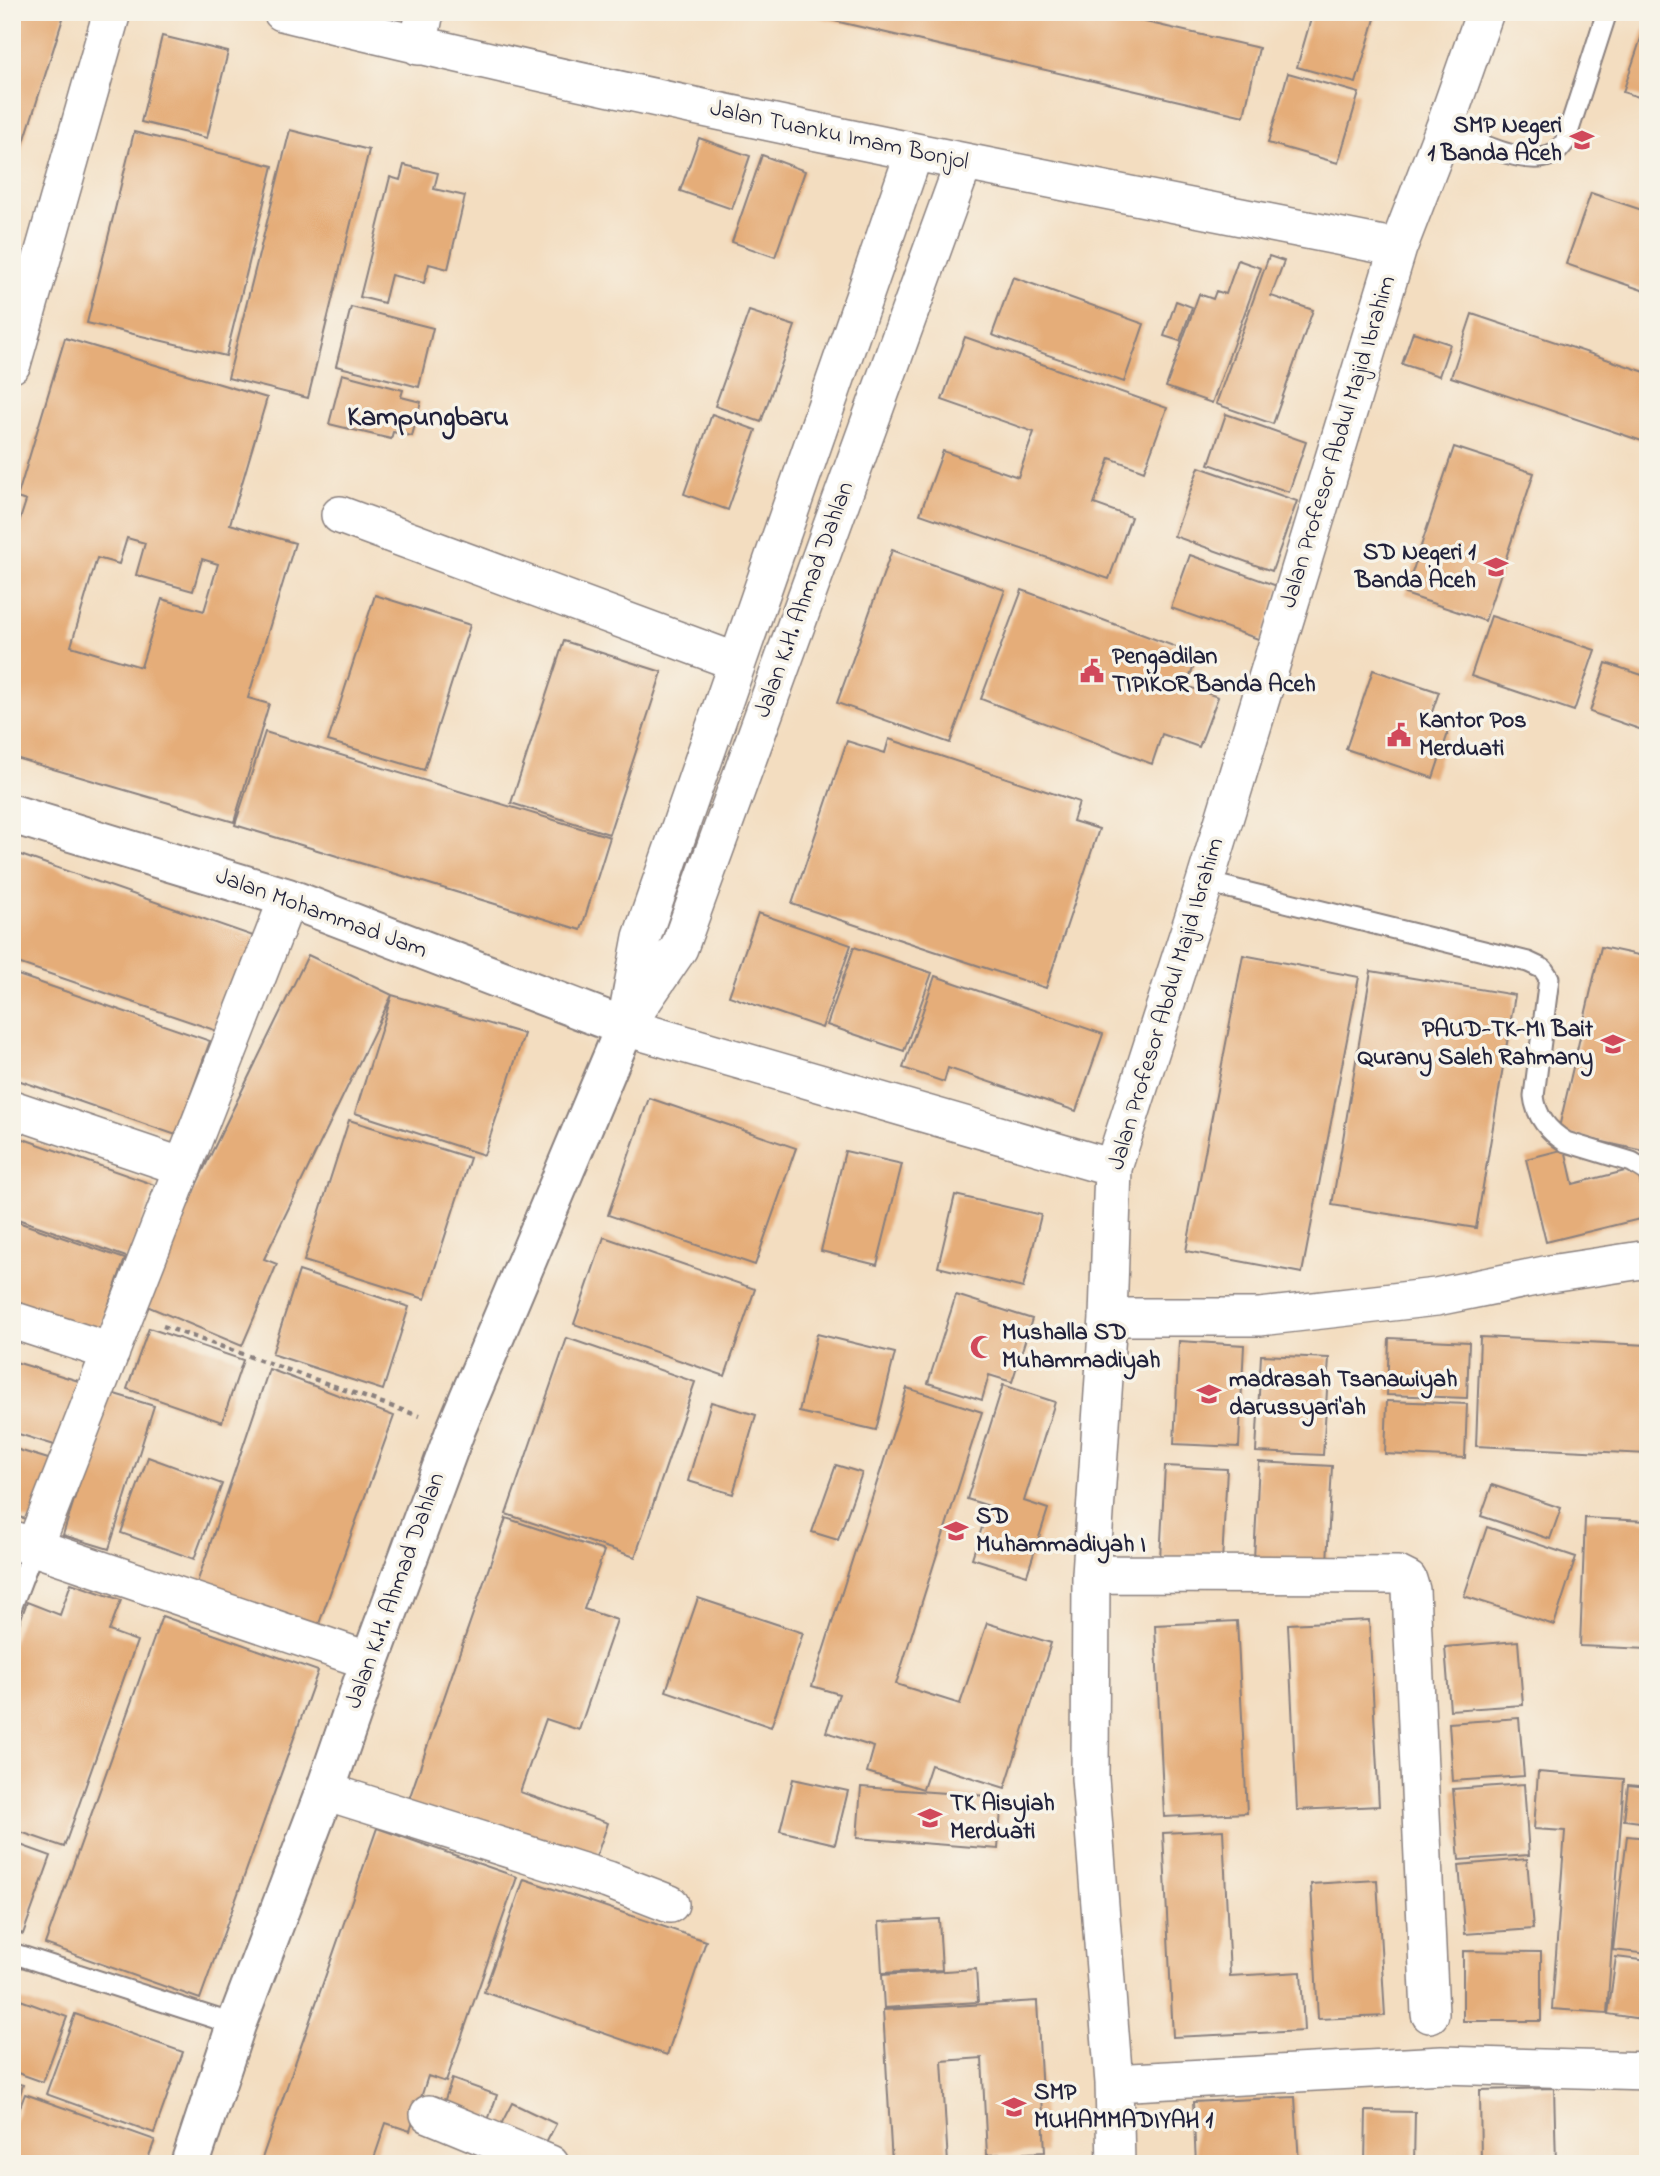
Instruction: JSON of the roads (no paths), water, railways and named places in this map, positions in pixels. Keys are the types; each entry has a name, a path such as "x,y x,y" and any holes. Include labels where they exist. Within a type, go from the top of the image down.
{"main road":[{"name":"Jalan Mohammad Jam","path":"12,814 288,898 625,1027"},
{"name":"Jalan K.H. Ahmad Dahlan","path":"190,2164 236,2025 325,1791 456,1429 625,1027"}],"street":[{"path":"12,364 113,12"},
{"name":"Jalan Tuanku Imam Bonjol","path":"282,12 422,29 914,153 1398,248"},
{"name":"Jalan Profesor Abdul Majid Ibrahim","path":"1116,2164 1114,2083 1090,1778 1091,1574 1108,1317 1113,1168 1205,882 1398,248 1485,12"},
{"name":"Jalan K.H. Ahmad Dahlan","path":"625,1027 642,937 914,153"},
{"name":"Jalan K.H. Ahmad Dahlan","path":"625,1027 679,948 964,162"},
{"path":"340,515 737,662"},
{"path":"288,898 111,1352 23,1544 370,1661"},
{"path":"625,1027 1113,1168"},
{"path":"12,1109 183,1167"},
{"path":"1108,1317 1260,1317 1436,1297 1550,1274 1648,1259"},
{"path":"12,1320 111,1352"},
{"path":"1091,1574 1398,1576 1408,1580 1430,2014"},
{"path":"325,1791 608,1880 670,1904"},
{"path":"1114,2083 1442,2065 1648,2071"},
{"path":"429,2114 550,2164"}],"lane":[{"path":"1444,129 1523,158 1549,156 1557,152 1565,142 1607,12"},
{"path":"1205,882 1528,962 1543,969 1549,978 1534,1096 1535,1107 1541,1119 1566,1142 1632,1162 1648,1172"},
{"path":"12,1606 23,1544"},
{"path":"12,1953 236,2025"}],"place":[{"name":"SMP Negeri 1 Banda Aceh","path":"1582,140"},
{"name":"SD Negeri 1 Banda Aceh","path":"1496,567"},
{"name":"Pengadilan TIPIKOR Banda Aceh","path":"1092,671"},
{"name":"Kantor Pos Merduati","path":"1399,735"},
{"name":"PAUD-TK-MI Bait Qurany Saleh Rahmany","path":"1613,1044"},
{"name":"Mushalla SD Muhammadiyah","path":"982,1347"},
{"name":"madrasah Tsanawiyah darussyari'ah","path":"1209,1394"},
{"name":"SD Muhammadiyah I","path":"956,1531"},
{"name":"TK Aisyiah Merduati","path":"930,1818"},
{"name":"SMP MUHAMMADIYAH 1","path":"1014,2107"}],"district":[{"name":"Kampungbaru","path":"428,418"}]}
